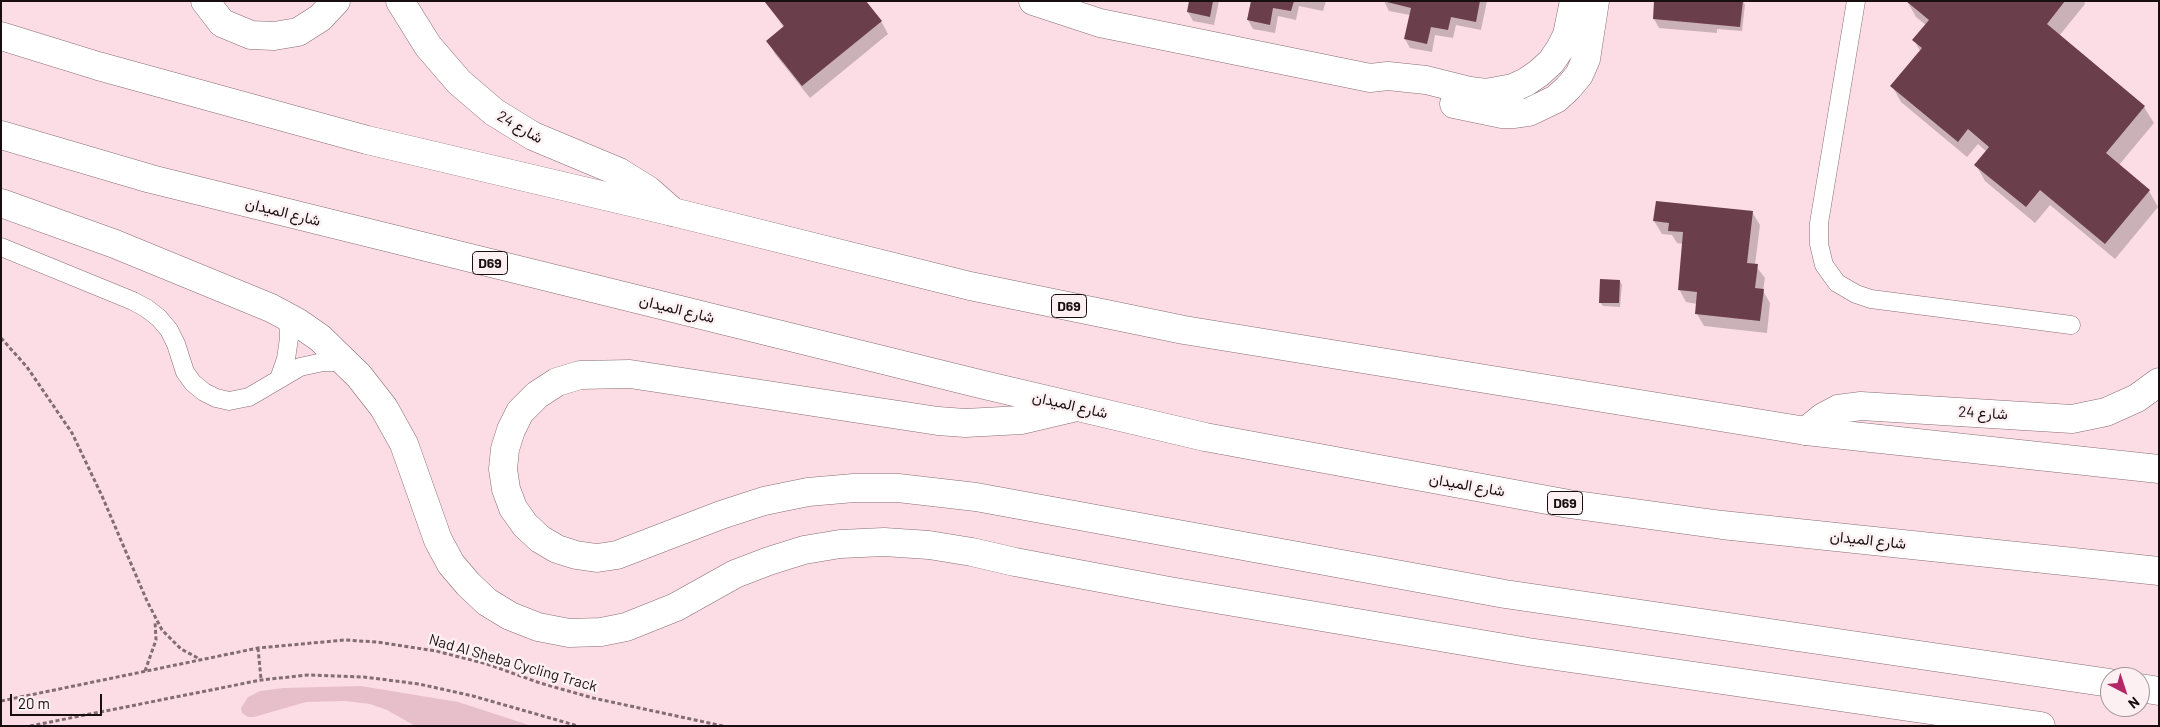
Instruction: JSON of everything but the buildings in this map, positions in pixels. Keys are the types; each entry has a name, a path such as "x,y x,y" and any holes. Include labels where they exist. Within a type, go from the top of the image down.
{"main road":[{"path":"205,1 222,23 250,35 274,36 298,32 320,18 336,1"},
{"name":"شارع 24","path":"400,1 428,46 459,82 494,112 533,136 619,172 648,190 673,212"},
{"path":"1033,1 1100,24 1370,78 1388,76 1426,80 1486,93 1513,88 1539,73 1560,49 1569,27 1574,1"},
{"path":"1370,78 1386,87 1405,94 1502,114 1529,112 1556,99 1579,75 1586,59 1595,1"},
{"name":"D69","path":"1,36 98,66 367,140 673,212 970,286 1184,330 1806,431 2159,469"},
{"name":"شارع الميدان","path":"1,135 151,179 1076,407 1206,437 1569,504 1722,524 2159,572"},
{"path":"1,203 115,244 271,308 320,338 346,362 384,408 404,444 438,540 451,564 487,602 510,616 538,627 569,633 601,632 626,627 676,606 734,574 769,561 804,550 840,544 884,542 929,545 972,552 1015,562 1188,594 1528,652 2041,726"},
{"path":"1076,407 1022,420 966,423 938,422 630,374 580,375 557,382 537,395 520,412 510,430 505,449 503,469 506,489 513,508 525,525 540,539 557,549 576,555 597,558 616,555 721,515 764,501 808,492 898,488 976,497 1505,594 2100,682"},
{"name":"شارع 24","path":"1806,431 1838,409 1861,406 2072,419 2106,412 2137,398 2159,382"}],"lane":[{"path":"1856,1 1819,223 1819,244 1824,265 1837,283 1856,294 1871,299 2071,325"},
{"path":"1,247 146,308 159,318 168,330 176,344 185,372 189,378 198,388 210,395 229,401 240,400 308,366 323,362 346,362"},
{"path":"279,379 287,352 288,317"}],"path":[{"path":"1,338 27,367 72,433 155,617 171,640 181,649 198,659"},
{"path":"145,671 156,640 155,617"},
{"name":"Nad Al Sheba Cycling Track","path":"1,701 258,648 345,640 377,642 436,651 487,664 540,683 593,698 723,726"},
{"path":"258,648 261,680"},
{"path":"30,726 261,680 308,675 364,677 419,684 473,696 578,726"}],"shaded area":[{"path":"361,686 458,702 532,726 415,726 387,710 370,704 345,701 306,702 254,717 248,717 242,713 241,708 248,697 260,691 283,688"}]}
